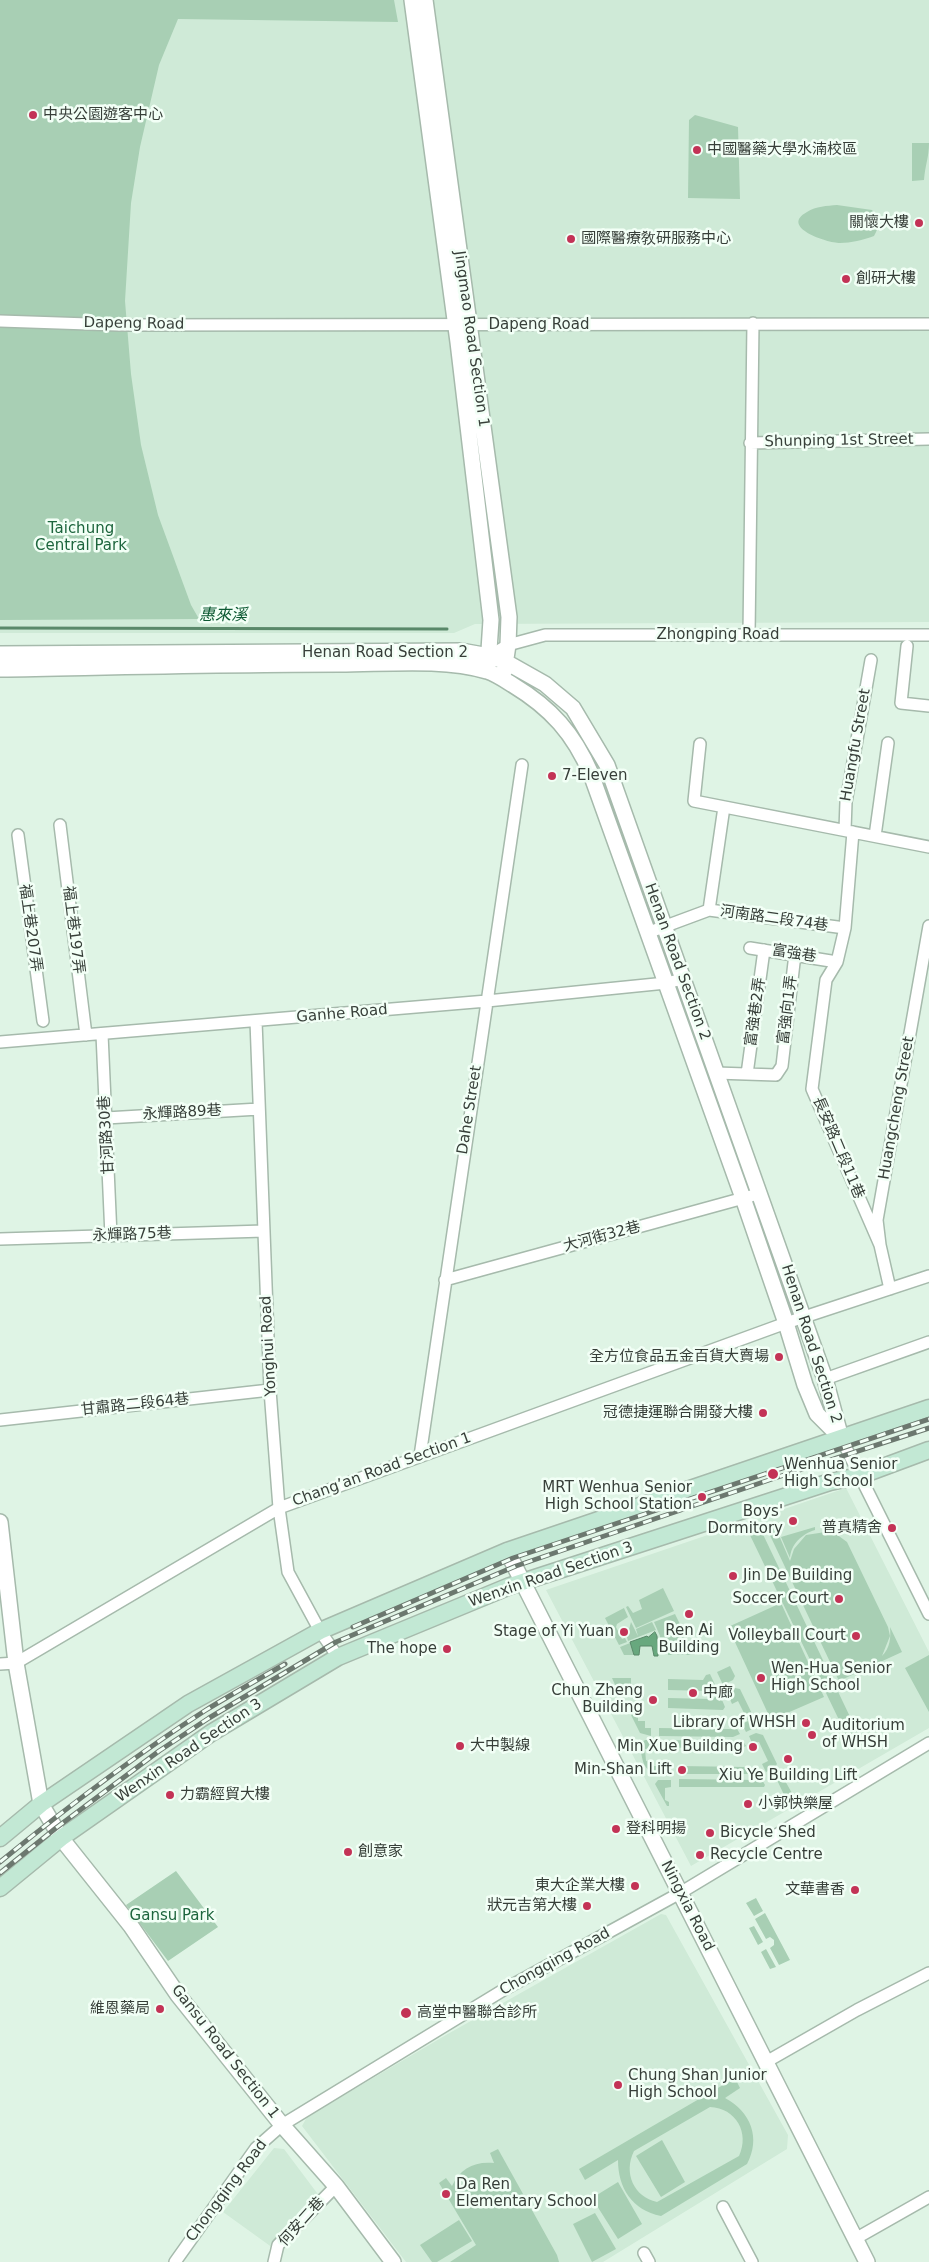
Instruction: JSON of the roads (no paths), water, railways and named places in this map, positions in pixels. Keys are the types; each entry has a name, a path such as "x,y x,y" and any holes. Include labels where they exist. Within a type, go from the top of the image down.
{"main road":[{"path":"0,1838 41,1804 188,1704 320,1631 507,1551 929,1408"},
{"name":"Wenxin Road Section 3","path":"0,1888 61,1838 211,1733 338,1657 524,1581 830,1482 859,1476 929,1450"}],"street":[{"name":"Jingmao Road Section 1","path":"412,0 508,618 508,645 502,679"},
{"name":"Jingmao Road Section 1","path":"425,0 462,325 491,620 488,664"},
{"name":"Dapeng Road","path":"0,321 118,325 929,324"},
{"path":"749,634 753,323"},
{"name":"Shunping 1st Street","path":"750,443 929,439"},
{"name":"Zhongping Road","path":"488,664 508,645 544,635 929,635"},
{"path":"907,646 901,703 929,706"},
{"name":"Henan Road Section 2","path":"0,654 461,651 488,664 502,679 534,698 558,718 580,749 591,774 743,1198 786,1323 804,1385 817,1414 841,1438"},
{"name":"Huangfu Street","path":"845,928 848,831 846,802 871,660"},
{"name":"Henan Road Section 2","path":"0,669 255,664 488,664 506,662 545,684 573,708 607,765 825,1379 841,1438"},
{"path":"875,836 888,743"},
{"path":"700,744 694,801 929,847"},
{"name":"Dahe Street","path":"420,1456 522,765"},
{"path":"709,910 724,806"},
{"name":"福上巷197弄","path":"60,825 86,1035"},
{"name":"福上巷207弄","path":"18,836 43,1021"},
{"name":"河南路二段74巷","path":"647,934 709,910 845,928"},
{"name":"Huangcheng Street","path":"890,1289 880,1245 877,1220 929,926"},
{"name":"長安路二段11巷","path":"845,928 837,962 826,980 812,1089 880,1245"},
{"name":"富強巷","path":"750,948 837,962"},
{"name":"富強巷2弄","path":"748,1074 764,950"},
{"name":"富強向1弄","path":"748,1074 776,1076 782,1066 795,954"},
{"name":"Ganhe Road","path":"0,1042 487,1001 666,983 683,979"},
{"name":"Yonghui Road","path":"256,1021 270,1390 279,1508 288,1572 320,1631 338,1657"},
{"name":"甘河路30巷","path":"102,1034 111,1236"},
{"path":"716,1073 748,1074"},
{"name":"永輝路89巷","path":"106,1118 259,1109"},
{"name":"大河街32巷","path":"445,1280 760,1194"},
{"name":"永輝路75巷","path":"0,1239 264,1231"},
{"name":"Chang’an Road Section 1","path":"0,1664 16,1663 279,1508 786,1323 929,1276"},
{"path":"825,1379 929,1342"},
{"name":"甘肅路二段64巷","path":"0,1420 270,1390"},
{"path":"841,1438 929,1614"},
{"path":"0,1522 16,1663 41,1804"},
{"name":"Ningxia Road","path":"507,1551 524,1581 867,2262"},
{"name":"Chongqing Road","path":"175,2262 256,2148 264,2138 282,2125 504,1989 680,1894 929,1743"},
{"name":"Gansu Road Section 1","path":"41,1804 61,1838 131,1926 178,1995 282,2125 336,2186 393,2262"},
{"path":"766,2062 857,2010 929,1973"},
{"name":"何安二巷","path":"274,2262 278,2245 336,2186"},
{"path":"855,2239 929,2198"},
{"path":"723,2207 752,2262"}],"waterway":[{"name":"惠來溪","path":"0,628 447,629"}],"railway":[{"path":"353,1627 513,1558 929,1419"},
{"path":"0,1873 56,1828 159,1751 209,1718 336,1642 516,1566 929,1428"},
{"path":"0,1862 75,1802 127,1764 206,1710 285,1664"}],"place":[{"name":"中央公園遊客中心","path":"33,115"},
{"name":"中國醫藥大學水湳校區","path":"697,150"},
{"name":"關懷大樓","path":"919,223"},
{"name":"國際醫療敎研服務中心","path":"571,239"},
{"name":"創研大樓","path":"846,279"},
{"name":"7-Eleven","path":"552,776"},
{"name":"全方位食品五金百貨大賣場","path":"779,1357"},
{"name":"冠德捷運聯合開發大樓","path":"763,1413"},
{"name":"Wenhua Senior High School","path":"773,1474"},
{"name":"MRT Wenhua Senior High School Station","path":"702,1497"},
{"name":"Boys' Dormitory","path":"793,1521"},
{"name":"普真精舍","path":"892,1528"},
{"name":"Jin De Building","path":"733,1576"},
{"name":"Soccer Court","path":"839,1599"},
{"name":"Ren Ai Building","path":"689,1614"},
{"name":"Stage of Yi Yuan","path":"624,1632"},
{"name":"Volleyball Court","path":"856,1636"},
{"name":"The hope","path":"447,1649"},
{"name":"Wen-Hua Senior High School","path":"761,1678"},
{"name":"中廊","path":"693,1693"},
{"name":"Chun Zheng Building","path":"653,1700"},
{"name":"Library of WHSH","path":"806,1723"},
{"name":"Auditorium of WHSH","path":"812,1735"},
{"name":"大中製線","path":"460,1746"},
{"name":"Min Xue Building","path":"753,1747"},
{"name":"Xiu Ye Building Lift","path":"788,1759"},
{"name":"Min-Shan Lift","path":"682,1770"},
{"name":"力霸經貿大樓","path":"170,1795"},
{"name":"小郭快樂屋","path":"748,1804"},
{"name":"登科明揚","path":"616,1829"},
{"name":"Bicycle Shed","path":"710,1833"},
{"name":"創意家","path":"348,1852"},
{"name":"Recycle Centre","path":"700,1855"},
{"name":"東大企業大樓","path":"635,1886"},
{"name":"文華書香","path":"855,1890"},
{"name":"狀元吉第大樓","path":"587,1906"},
{"name":"維恩藥局","path":"160,2009"},
{"name":"高堂中醫聯合診所","path":"406,2013"},
{"name":"Chung Shan Junior High School","path":"618,2085"},
{"name":"Da Ren Elementary School","path":"446,2194"}],"park label":[{"name":"Taichung Central Park","path":"81,538"},
{"name":"Gansu Park","path":"172,1916"}]}
